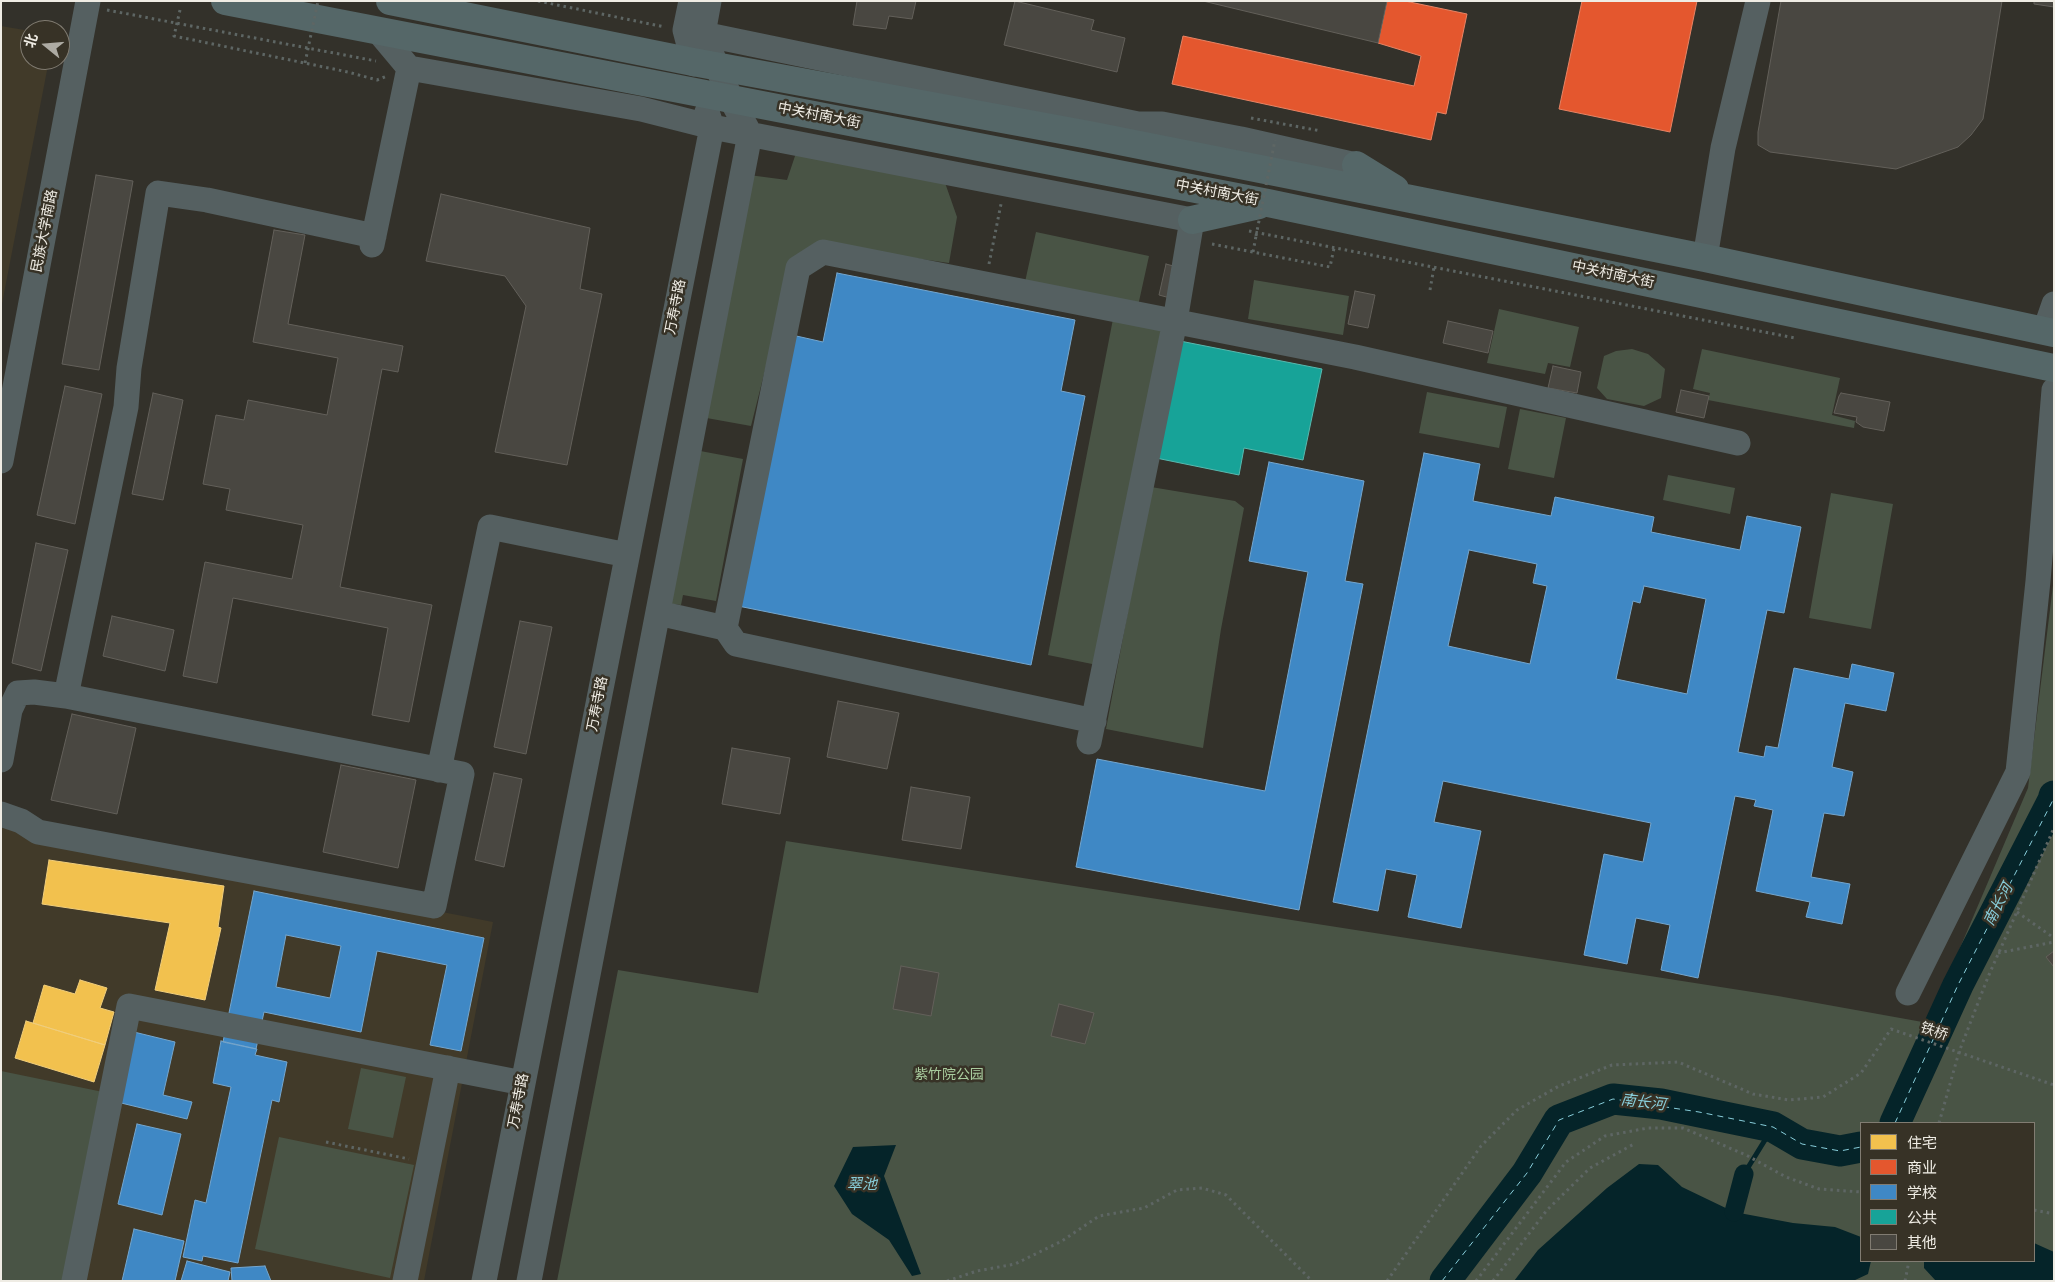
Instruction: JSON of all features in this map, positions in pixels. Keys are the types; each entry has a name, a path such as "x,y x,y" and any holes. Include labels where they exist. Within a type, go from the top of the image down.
{"main road":[{"name":"中关村南大街","path":"224,1 1268,203 2046,366"},
{"path":"390,1 705,64 1090,135 1411,199 1705,258 2050,332"},
{"path":"1090,135 1138,124"},
{"path":"1356,165 1411,199"},
{"path":"1192,220 1268,203"}],"street":[{"name":"民族大学南路","path":"1,461 88,1"},
{"path":"529,1281 750,134 731,99 705,64 694,32 691,1"},
{"path":"694,32 710,1"},
{"path":"1705,258 1723,148 1758,1"},
{"path":"378,31 409,68 641,109 712,127 1192,220 1175,322 1091,731 736,644 726,628 798,268 823,252 1175,322 1355,357 1738,443"},
{"path":"694,32 1138,124 1162,124 1241,139 1356,165"},
{"path":"705,64 702,94 712,127"},
{"path":"66,696 126,407 129,368 158,193 207,200 373,240 409,68"},
{"name":"万寿寺路","path":"484,1281 712,127"},
{"path":"2050,332 2054,304"},
{"path":"1908,993 2018,772 2038,581 2054,390 2046,366"},
{"path":"439,770 490,526 627,555"},
{"path":"658,612 726,628"},
{"path":"1,760 10,710 18,693 34,692 66,696 462,774 434,906 38,832 21,821 1,814"},
{"path":"74,1281 129,1006 523,1083"},
{"path":"404,1281 448,1068"}],"path":[{"path":"305,63 318,1"},
{"path":"538,1 694,32"},
{"path":"180,10 174,36 348,72 376,80 409,68"},
{"path":"1250,118 1321,131"},
{"path":"1253,252 1275,140"},
{"path":"984,284 1005,184"},
{"path":"1239,229 1802,340"},
{"path":"1212,244 1330,267 1334,248"},
{"path":"1430,290 1434,267"},
{"path":"1939,1122 1958,1052 1998,953 2054,828"},
{"path":"2017,912 2054,938"},
{"path":"1998,953 2054,942"},
{"name":"铁桥","path":"1387,1281 1481,1146 1517,1110 1559,1086 1612,1066 1678,1062 1753,1094 1789,1100 1823,1097 1861,1073 1891,1029 2054,1086"},
{"path":"1476,1281 1566,1162 1605,1136 1648,1128 1683,1128 1759,1161 1786,1177 1819,1190 1860,1192"},
{"path":"326,1142 429,1163"},
{"path":"1493,1281 1547,1210 1575,1182 1590,1168 1634,1144"},
{"path":"947,1281 977,1271 1016,1264 1062,1241 1099,1216 1144,1208 1177,1190 1202,1188 1226,1195 1312,1281"},
{"path":"2035,1210 2054,1214"},
{"path":"1906,1280 1909,1262"}],"shaded area":[{"path":"1,26 20,29 20,70 47,70 1,309"},
{"path":"1,825 493,922 424,1281 1,1281"}],"green space":[{"path":"797,150 943,177 957,217 949,263 822,245 791,266 751,426 701,417 749,175 787,180"},
{"path":"1036,232 1149,256 1138,306 1025,282"},
{"path":"1254,280 1349,296 1343,335 1248,319"},
{"path":"1499,309 1579,327 1570,367 1548,363 1545,374 1487,363"},
{"path":"1113,319 1162,328 1097,665 1048,655"},
{"path":"1632,349 1648,354 1665,369 1661,398 1644,406 1607,399 1597,388 1604,356 1616,351"},
{"path":"1702,349 1840,378 1832,415 1855,421 1854,428 1708,400 1710,393 1693,389"},
{"path":"1427,392 1507,407 1499,448 1419,433"},
{"path":"1520,409 1566,418 1554,478 1508,469"},
{"path":"695,450 743,459 716,601 683,595 681,605 665,603"},
{"path":"1668,475 1735,488 1730,514 1663,500"},
{"path":"1151,487 1235,501 1244,508 1221,629 1203,748 1106,729"},
{"path":"1831,493 1893,504 1871,629 1809,618"},
{"name":"紫竹院公园","path":"2054,577 2054,1281 557,1281 618,970 758,993 786,841 1778,996 1928,1023 2028,788"},
{"path":"361,1068 406,1077 393,1138 348,1129"},
{"path":"1,1071 103,1092 63,1281 1,1281"},
{"path":"279,1137 414,1165 390,1278 255,1249"}],"water":[{"name":"翠池","path":"896,1145 884,1176 921,1274 912,1276 889,1240 852,1214 834,1186 853,1147"},
{"path":"1639,1164 1658,1165 1682,1187 1734,1212 1793,1223 1835,1227 1860,1237 1860,1262 1871,1262 1868,1274 1853,1281 1514,1281 1538,1250 1607,1188"},
{"path":"2035,1243 2054,1252 2054,1281 1936,1281 1924,1268 1924,1262 2035,1262"}],"building: 住宅":[{"path":"49,860 224,886 218,927 221,928 205,1000 155,990 170,923 42,904"},
{"path":"80,980 107,988 100,1008 114,1012 105,1045 33,1023 44,985 75,994"},
{"path":"26,1021 105,1045 94,1082 15,1058"}],"building: 商业":[{"path":"1387,1 1405,1 1467,14 1446,114 1437,112 1431,140 1172,84 1183,36 1414,86 1421,56 1378,43"},
{"path":"1582,1 1697,1 1670,132 1559,109"}],"building: 学校":[{"path":"837,273 1075,320 1061,391 1085,396 1031,665 738,606 792,335 823,342"},
{"path":"1424,453 1480,464 1473,501 1551,516 1555,497 1654,517 1651,532 1740,550 1747,516 1801,527 1784,613 1767,610 1738,752 1764,757 1766,746 1778,748 1794,668 1849,679 1852,664 1894,673 1886,711 1845,703 1832,767 1853,772 1844,816 1824,813 1811,877 1850,884 1842,924 1806,917 1810,902 1756,891 1773,810 1754,806 1756,800 1735,796 1698,978 1661,970 1670,925 1636,918 1627,964 1584,955 1604,854 1643,862 1651,823 1443,781 1434,822 1481,831 1461,928 1408,917 1417,875 1386,869 1378,911 1333,902","holes":["1469,550 1537,564 1533,583 1547,586 1530,664 1448,646","1644,586 1706,599 1687,694 1616,679 1633,601 1640,603"]},
{"path":"1269,462 1364,481 1345,581 1363,584 1299,910 1076,867 1097,759 1265,791 1308,572 1249,561"},
{"path":"254,891 484,938 461,1051 430,1045 447,965 377,951 361,1032 264,1012 256,1049 223,1042","holes":["286,935 341,946 330,998 276,987"]},
{"path":"134,1032 175,1042 163,1095 192,1102 187,1119 117,1102"},
{"path":"221,1041 257,1049 255,1055 287,1062 279,1102 272,1100 238,1263 203,1256 202,1261 183,1257 195,1200 206,1203 231,1087 213,1083"},
{"path":"137,1124 181,1134 162,1215 118,1204"},
{"path":"134,1229 184,1241 175,1281 122,1281"},
{"path":"187,1261 230,1272 228,1281 181,1281"},
{"path":"265,1266 271,1281 232,1281 231,1268"}],"building: 公共":[{"path":"1180,341 1322,369 1303,460 1244,448 1239,475 1156,458"}],"building: 其他":[{"path":"857,1 916,1 912,19 889,16 886,29 853,25"},
{"path":"1015,1 1094,20 1091,30 1125,38 1117,72 1004,45"},
{"path":"1203,1 1387,1 1378,43"},
{"path":"1781,1 2002,1 1983,119 1971,135 1958,147 1896,169 1770,152 1758,145 1758,132"},
{"path":"2034,1 2054,1 2054,7 2034,4"},
{"path":"96,175 133,181 99,370 62,364"},
{"path":"441,194 590,228 580,289 602,294 567,465 495,452 526,306 505,276 426,261"},
{"path":"274,230 305,235 288,324 403,346 398,372 382,369 340,587 432,605 409,722 372,715 388,628 233,598 217,683 183,676 205,562 292,579 303,525 226,510 230,489 203,484 216,415 244,420 248,400 327,415 338,358 253,342"},
{"path":"1166,264 1177,267 1170,298 1159,295"},
{"path":"1355,291 1375,295 1368,328 1348,324"},
{"path":"1448,321 1493,331 1488,353 1443,343"},
{"path":"1553,366 1581,372 1577,393 1548,388"},
{"path":"65,386 102,394 75,524 37,515"},
{"path":"1681,390 1709,396 1704,418 1676,412"},
{"path":"153,393 183,400 163,500 132,494"},
{"path":"1841,393 1890,402 1884,431 1863,427 1856,422 1857,417 1834,413"},
{"path":"36,543 68,550 41,671 12,663"},
{"path":"112,616 174,630 165,671 103,656"},
{"path":"520,621 552,627 526,754 494,747"},
{"path":"838,701 899,713 887,769 827,757"},
{"path":"72,714 136,728 117,814 51,800"},
{"path":"732,748 790,758 780,814 722,804"},
{"path":"341,765 416,780 398,868 323,852"},
{"path":"494,773 522,779 504,867 475,860"},
{"path":"911,787 970,797 961,849 902,840"},
{"path":"2054,951 2054,967 2046,957"},
{"path":"901,966 939,973 931,1016 893,1009"},
{"path":"1059,1004 1094,1013 1085,1044 1051,1036"}],"waterway":[{"name":"南长河","path":"1895,1122 1958,985 2054,796"},
{"name":"南长河","path":"1445,1281 1527,1173 1559,1120 1613,1099 1661,1104 1773,1127 1802,1144 1840,1151 1860,1147"},
{"path":"1744,1174 1773,1127"},
{"path":"1734,1212 1744,1174"}],"ferry route":[{"path":"1895,1122 1958,985 2054,796"},
{"path":"1442,1281 1527,1173 1559,1120 1613,1099 1699,1112 1773,1127 1802,1144 1840,1151 1860,1147"}]}
